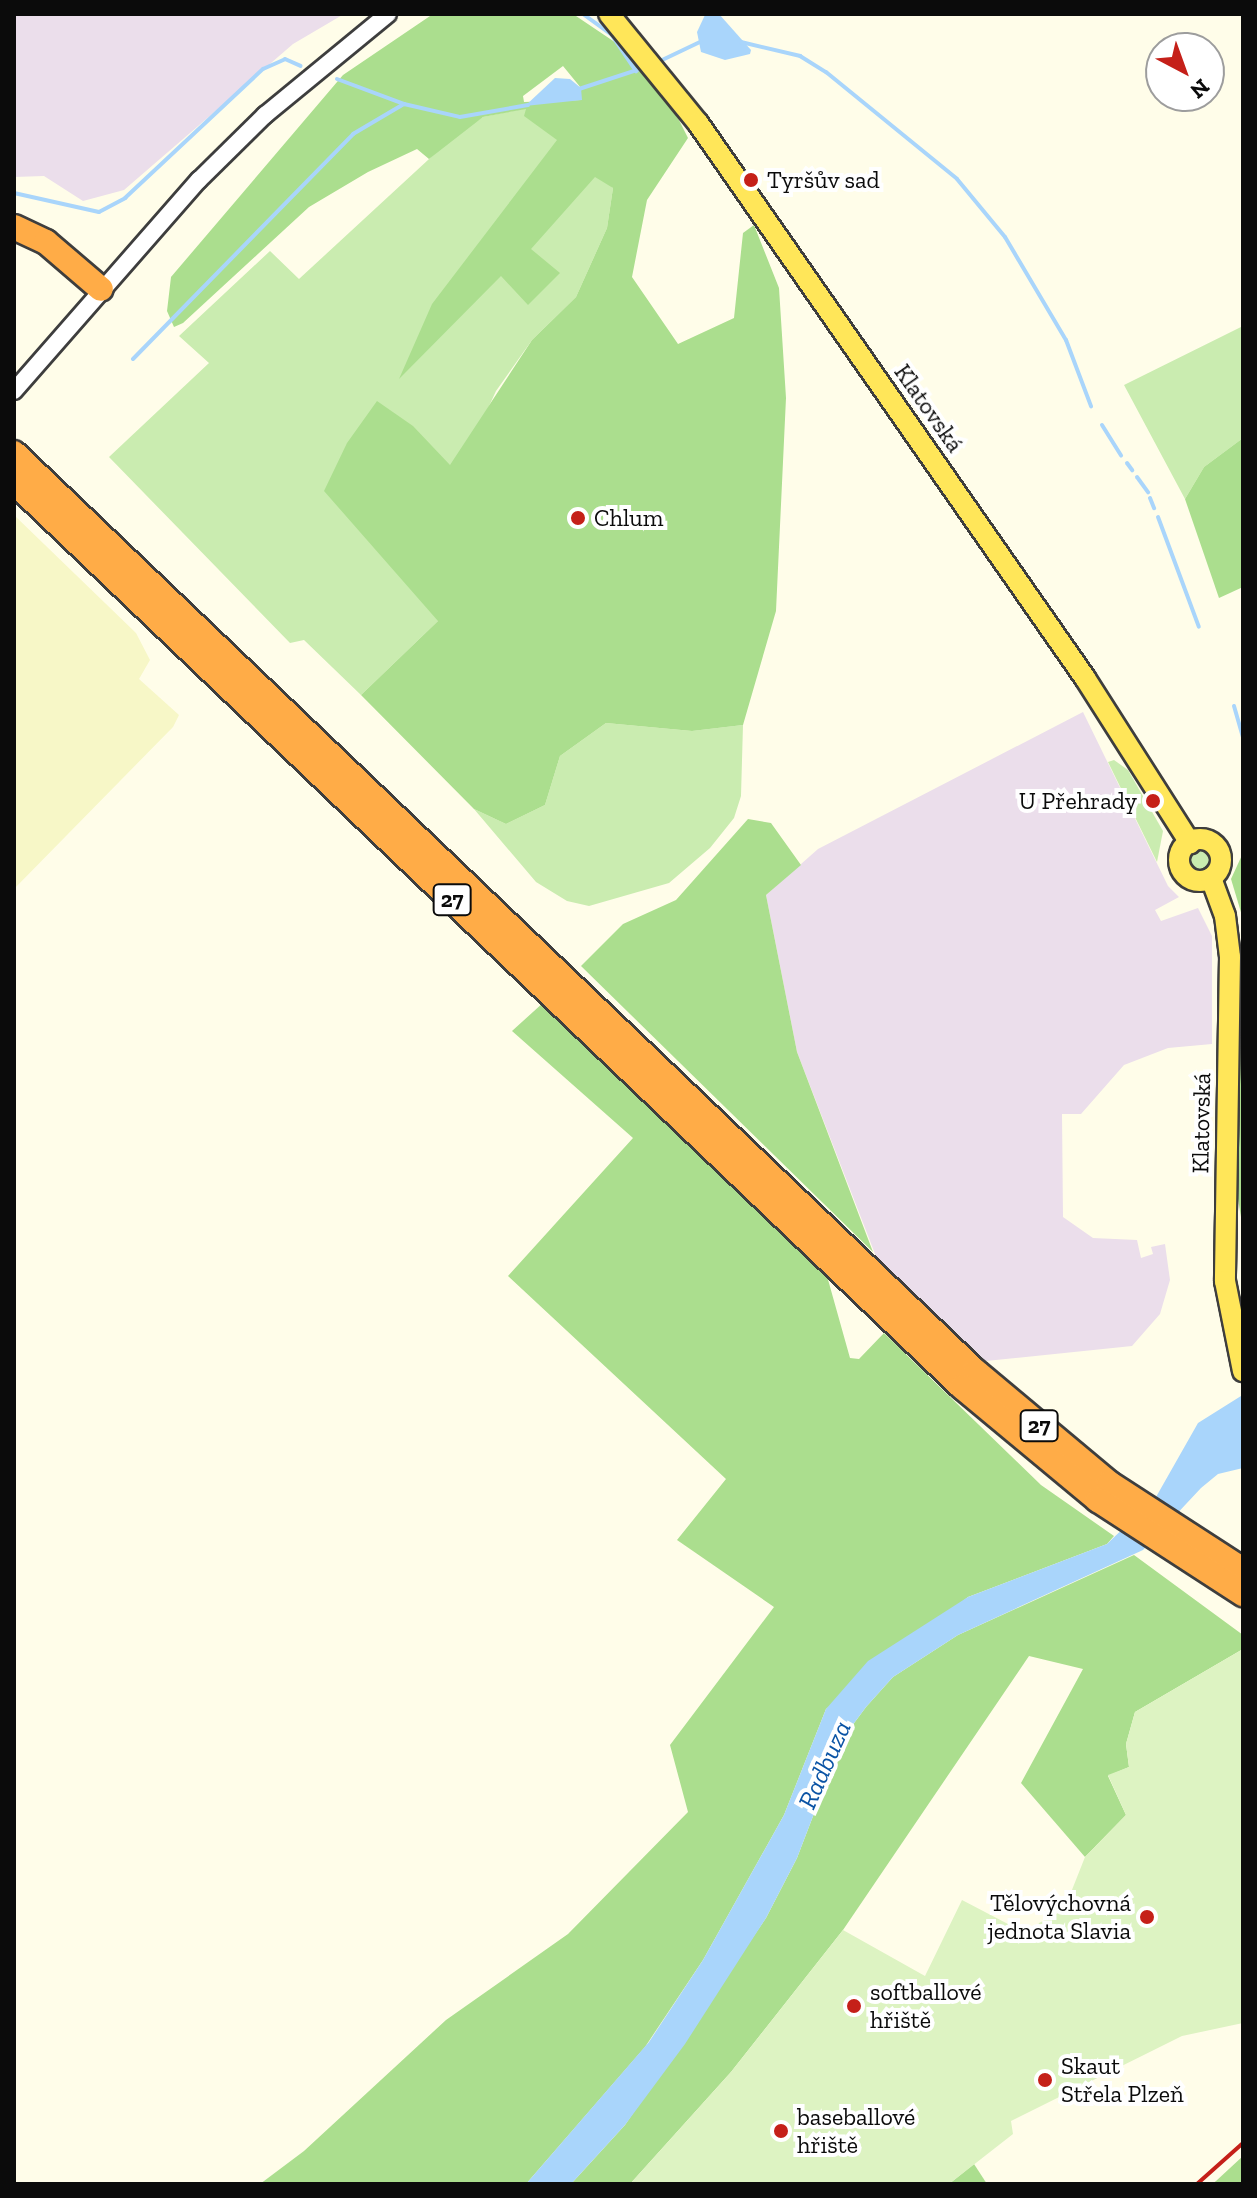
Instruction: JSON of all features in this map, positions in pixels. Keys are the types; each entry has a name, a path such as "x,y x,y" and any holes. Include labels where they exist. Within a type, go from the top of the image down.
{"highway":[{"path":"14,227 46,242 101,289"},
{"name":"27","path":"14,453 975,1371 1097,1473 1243,1570"},
{"name":"27","path":"14,482 888,1320 1010,1430 1098,1500 1243,1594"},
{"path":"14,495 53,533 91,555"}],"main road":[{"name":"Klatovská","path":"609,14 655,65 1085,678 1190,843"},
{"path":"1205,840 1219,851 1220,867 1211,878 1196,881 1182,870 1180,857 1190,843 1205,840"},
{"name":"Klatovská","path":"1211,878 1225,916 1230,957 1224,1269 1232,1336 1243,1371"}],"street":[{"path":"14,391 101,289 259,120 388,14"}],"shaded area":[{"path":"14,14 344,14 293,44 124,190 83,201 44,176 14,177"},
{"path":"1083,712 1168,886 1179,897 1155,910 1161,921 1198,908 1212,936 1212,1044 1168,1048 1124,1065 1081,1114 1062,1114 1063,1217 1093,1238 1137,1240 1141,1258 1153,1254 1151,1247 1165,1244 1170,1280 1160,1314 1132,1346 976,1362 899,1316 797,1052 766,895 818,849"}],"green space":[{"path":"433,14 576,16 631,53 673,108 688,138 647,200 632,277 678,344 734,318 743,233 754,225 779,288 786,398 776,611 743,725 692,731 606,723 560,756 545,805 506,824 474,809 361,695 438,621 324,491 347,443 377,401 413,426 450,465 532,340 576,297 607,228 613,188 595,177 531,249 560,273 528,305 501,276 399,379 432,304 557,140 524,116 526,109 483,117 429,159 417,149 368,172 309,207 183,323 174,327 167,311 171,277 343,75","holes":["563,66 581,88 581,100 524,102 523,96"]},
{"path":"527,108 613,188 607,228 576,297 532,340 496,391 465,458 438,621 361,695 304,640 290,643 109,457 209,363 179,336 270,251 299,279 454,136 483,117"},
{"path":"1243,326 1243,438 1204,467 1185,499 1124,385"},
{"path":"1243,438 1243,587 1219,598 1185,499 1204,467"},
{"path":"14,515 136,633 150,660 139,679 179,715 173,727 14,889"},
{"path":"606,723 692,731 743,725 741,796 734,818 710,848 669,883 589,906 567,901 536,882 474,809 506,824 545,805 560,756"},
{"path":"1114,760 1128,770 1163,831 1157,862 1108,762"},
{"path":"748,819 771,823 801,865 766,895 797,1052 873,1252 581,966 623,924 676,900"},
{"path":"1200,849 1211,860 1200,871 1189,860"},
{"path":"1243,853 1243,919 1231,879"},
{"path":"1243,991 1243,1229 1238,1199 1237,1042"},
{"path":"544,1002 827,1276 850,1358 859,1359 884,1333 1041,1485 1114,1536 1107,1544 968,1597 826,1709 784,1815 703,1960 645,2047 526,2184 260,2184 304,2151 446,2020 568,1934 688,1812 670,1745 774,1607 677,1540 726,1479 508,1276 633,1138 512,1031"},
{"path":"1134,1555 1243,1635 1243,1649 1135,1712 1126,1744 1129,1767 1108,1776 1126,1815 1085,1857 1021,1783 1083,1669 1029,1656 843,1930 731,2072 630,2184 571,2184 625,2125 766,1918 797,1858 843,1738 866,1707 893,1677 958,1635"},
{"name":"Tělovýchovná jednota Slavia","path":"1243,1649 1243,2023 1182,2036 1011,2121 1013,2134 949,2184 630,2184 731,2072 843,1930 925,1976 962,1900 1033,1937 1039,1923 1064,1910 1085,1857 1126,1815 1108,1775 1129,1767 1126,1744 1135,1712"},
{"path":"1243,2156 1243,2184 1212,2184 1216,2181"},
{"path":"974,2164 987,2184 949,2184"}],"water":[{"path":"719,14 751,50 750,54 725,60 701,52 697,32 705,15"},
{"path":"555,78 570,79 581,88 582,100 525,106"},
{"name":"Radbuza","path":"1241,1396 1243,1468 1218,1474 1143,1550 958,1635 893,1677 843,1738 797,1858 766,1918 685,2044 625,2125 571,2184 526,2184 649,2042 703,1960 784,1815 826,1709 868,1661 968,1597 1107,1544 1156,1497 1198,1423"}],"waterway":[{"path":"583,14 611,34 636,71"},
{"path":"658,62 700,42"},
{"path":"741,42 800,56 826,72 957,179 1005,237 1066,340 1091,406"},
{"path":"14,193 99,212 125,198 263,69 285,59 301,66"},
{"path":"579,89 646,67"},
{"path":"337,79 404,104 460,117 528,105"},
{"path":"133,359 353,134 404,104"},
{"path":"1102,425 1121,455"},
{"path":"1127,463 1132,470"},
{"path":"1137,477 1148,492"},
{"path":"1150,498 1154,508"},
{"path":"1158,517 1199,627"},
{"path":"1234,706 1243,737"}],"railway":[{"path":"1197,2184 1243,2143"}],"place":[{"name":"Tyršův sad","path":"751,180"},
{"name":"Chlum","path":"578,518"},
{"name":"U Přehrady","path":"1153,801"},
{"name":"Tělovýchovná jednota Slavia","path":"1147,1917"},
{"name":"softballové hřiště","path":"854,2006"},
{"name":"Skaut Střela Plzeň","path":"1045,2080"},
{"name":"baseballové hřiště","path":"781,2131"}]}
